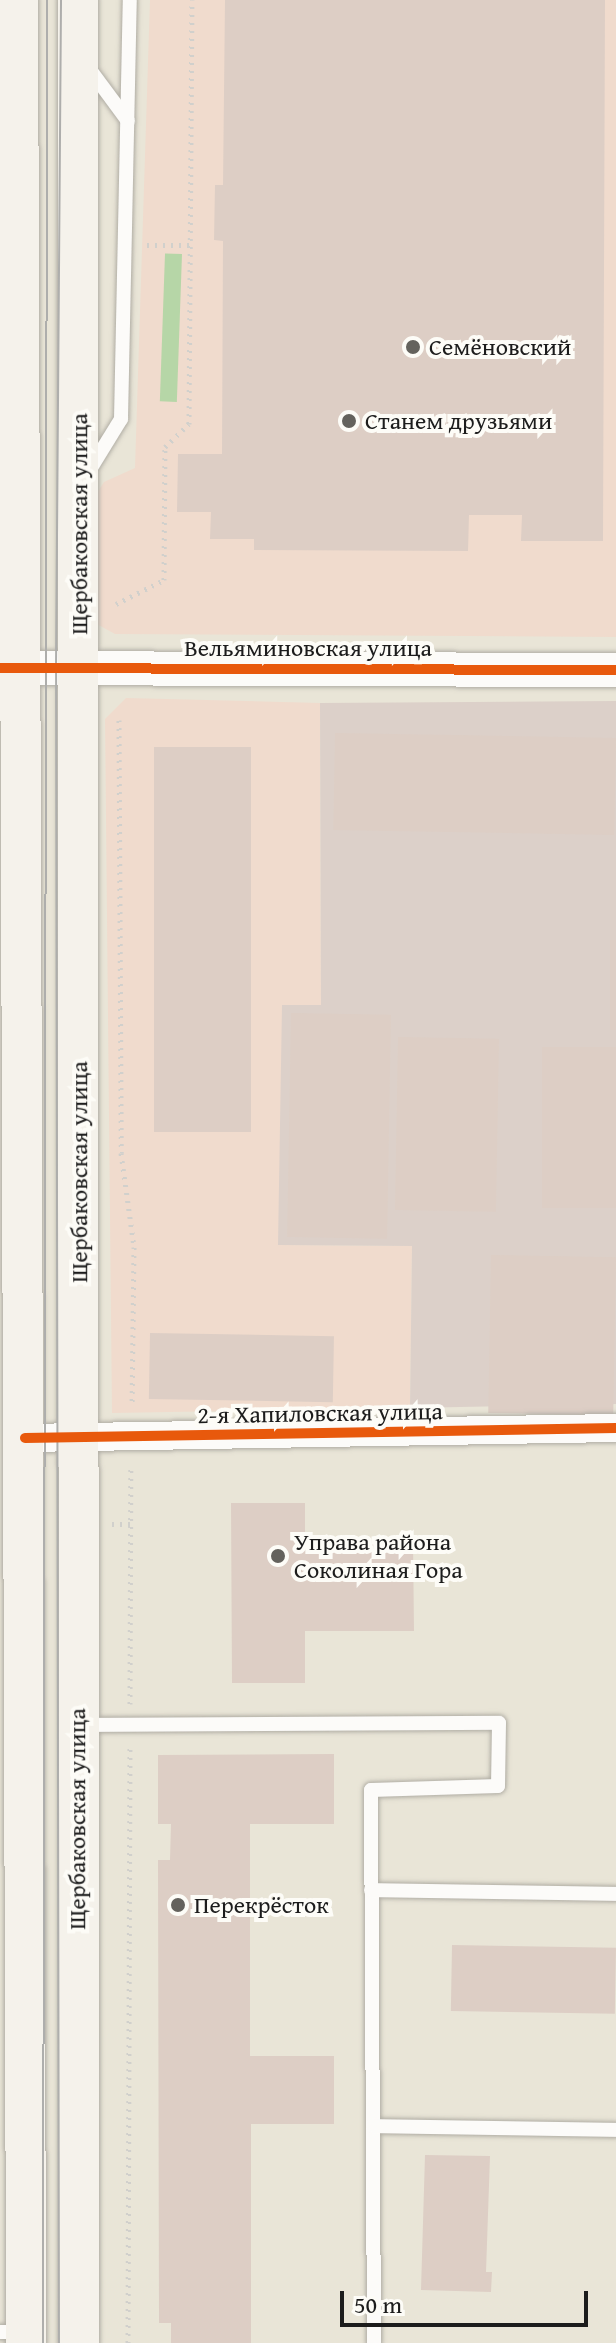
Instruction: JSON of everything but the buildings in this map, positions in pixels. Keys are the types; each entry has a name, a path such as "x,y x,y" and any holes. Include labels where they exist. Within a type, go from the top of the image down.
{"main road":[{"path":"17,2336 18,1570 25,1438 12,1260 12,668 18,0"},
{"name":"Щербаковская улица","path":"78,0 79,1438 76,1725 79,2343"}],"street":[{"name":"Вельяминовская улица","path":"12,668 616,670"},
{"name":"2-я Хапиловская улица","path":"25,1438 616,1428"}],"lane":[{"path":"80,485 121,419 130,0"},
{"path":"78,53 129,121"},
{"path":"76,1725 499,1723 498,1786 371,1790 374,2343"},
{"path":"371,1890 616,1894"},
{"path":"373,2126 616,2130"}],"path":[{"path":"112,600 118,607 164,580 165,447 189,424 192,0"},
{"path":"142,245 190,245"},
{"path":"119,720 121,1153 134,1247 132,1419"},
{"path":"128,2343 132,1453"}],"shaded area":[{"name":"Семёновский","path":"150,0 616,0 616,637 115,634 93,622 89,506 104,482 135,468"},
{"path":"126,698 320,703 321,1005 283,1005 279,1245 412,1246 410,1408 112,1413 105,719"},
{"path":"616,701 616,1404 410,1408 412,1246 278,1245 282,1005 321,1005 320,703"}],"green space":[{"path":"165,253 182,254 177,402 160,401"}],"tram line":[{"path":"43,2343 47,0"},
{"path":"59,2343 56,669 61,0"}],"cycle path":[{"path":"0,668 616,670"},
{"path":"25,1438 616,1428"}],"place":[{"name":"Семёновский","path":"413,347"},
{"name":"Станем друзьями","path":"349,421"},
{"name":"Управа района Соколиная Гора","path":"278,1556"},
{"name":"Перекрёсток","path":"178,1905"}]}
